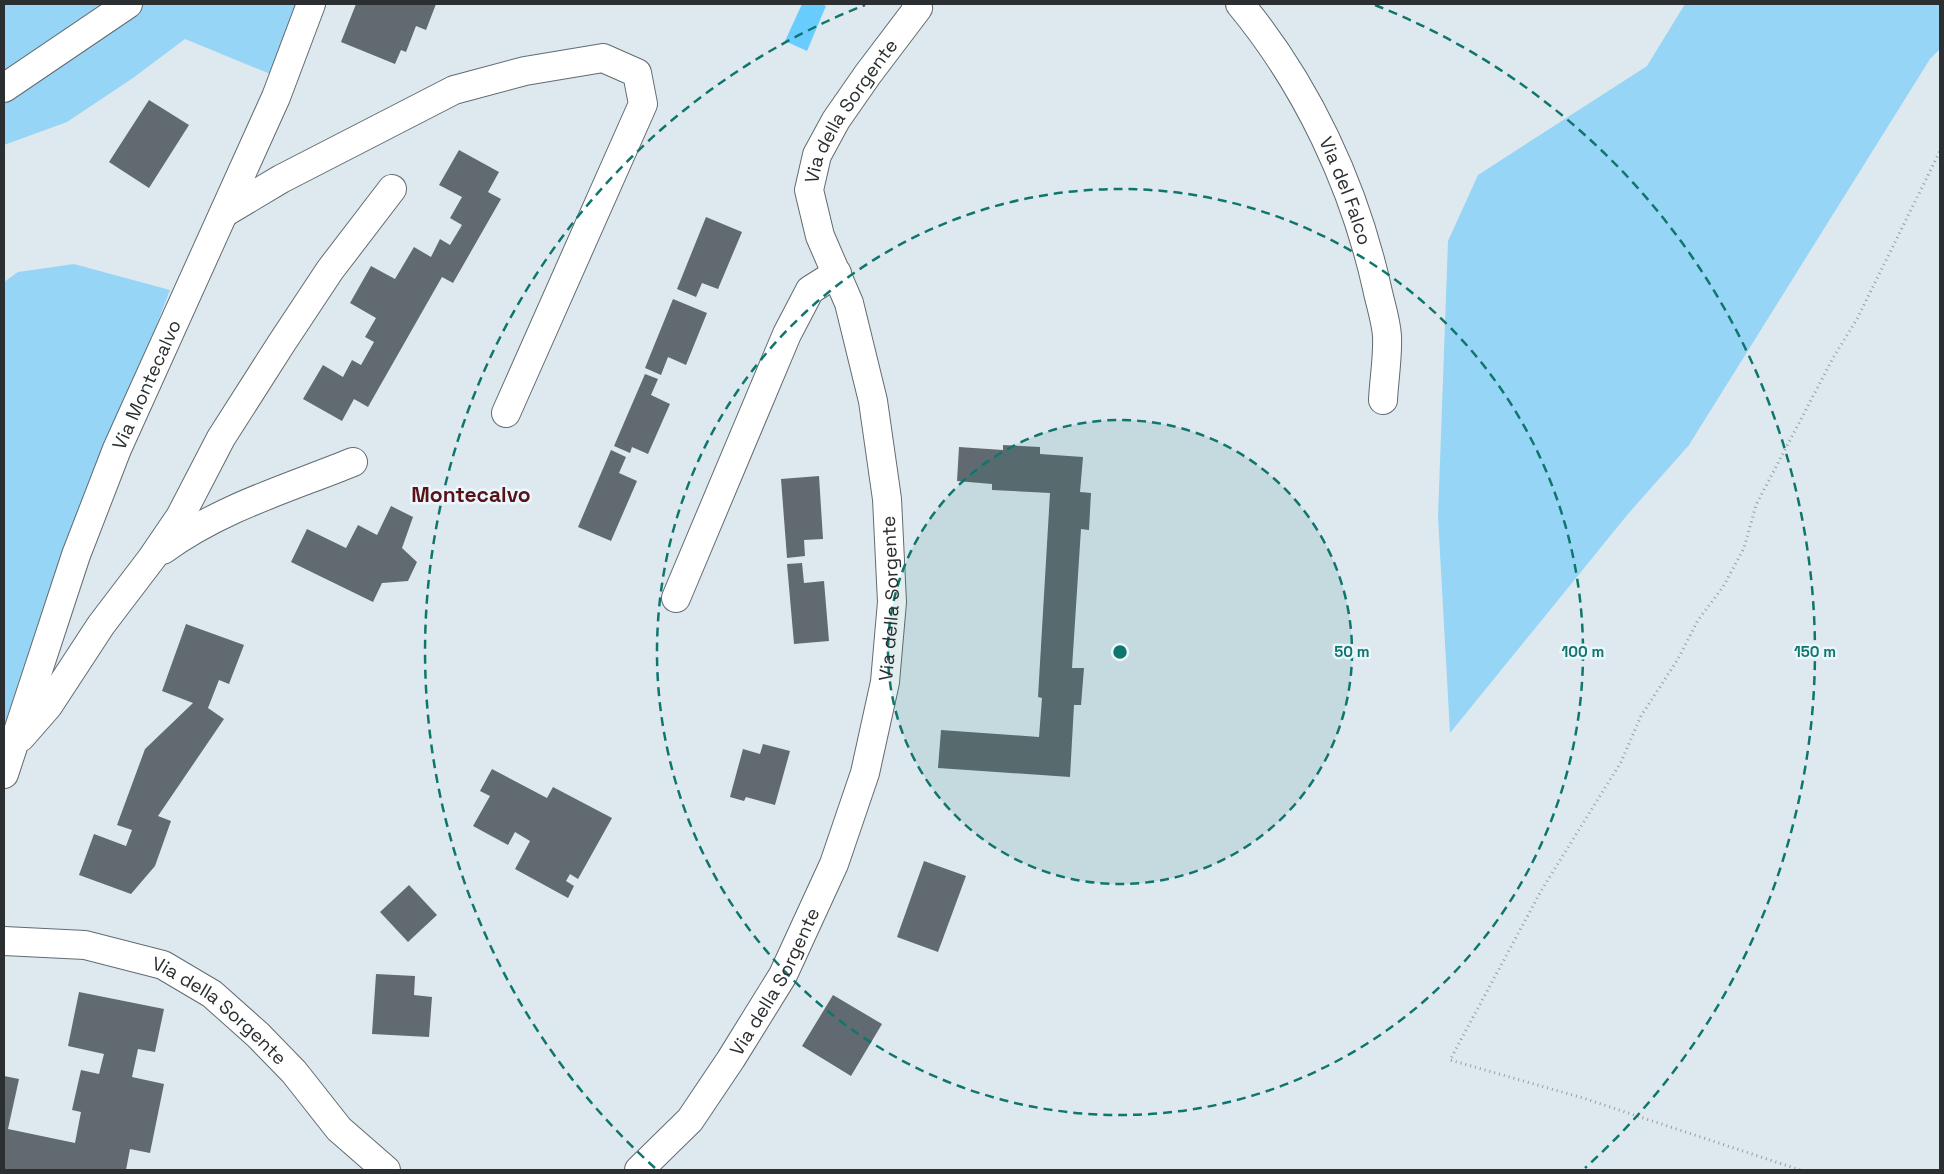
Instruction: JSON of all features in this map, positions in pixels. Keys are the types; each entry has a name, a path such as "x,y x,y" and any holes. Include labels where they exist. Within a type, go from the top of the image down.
{"street":[{"path":"4,88 128,4"},
{"name":"Via Montecalvo","path":"4,774 76,555 117,449 276,97 311,4"},
{"name":"Via del Falco","path":"1240,4 1261,29 1295,80 1332,154 1355,208 1369,253 1387,335 1383,400"},
{"name":"Via della Sorgente","path":"639,1170 690,1120 731,1059 783,974 834,864 864,773 885,682 892,602 887,499 873,401 849,303 820,236 810,190 817,155 836,120 919,5"},
{"path":"224,213 281,179 454,90 525,71 603,58 637,73 643,104 506,413"},
{"path":"14,746 48,706 101,625 152,558 180,517 222,438 280,344 330,270 392,189"},
{"path":"676,598 787,334 810,290 837,273"},
{"path":"152,558 180,538 220,515 353,462"},
{"name":"Via della Sorgente","path":"4,941 85,945 163,965 196,984 212,994 258,1035 294,1072 340,1129 386,1170"}],"path":[{"path":"1800,1170 1583,1098 1450,1060 1541,891 1621,762 1641,716 1678,659 1698,620 1723,587 1740,556 1756,505 1833,358 1857,319 1940,150"}],"shaded area":[{"path":"4,4 313,4 280,78 185,39 133,78 67,122 4,145"},
{"path":"802,4 822,4 826,6 807,51 785,41"},
{"path":"1685,4 1940,4 1940,49 1930,59 1689,445 1628,514 1450,733 1438,517 1448,241 1478,175 1647,66"},
{"path":"74,264 170,290 45,618 4,744 4,282 18,272"}],"building":[{"path":"356,4 436,4 426,30 416,26 406,52 401,50 395,64 341,42"},
{"path":"149,100 189,125 149,188 109,162"},
{"path":"459,150 499,172 488,192 501,199 453,283 442,277 368,407 354,399 342,421 303,399 323,365 343,377 352,360 361,365 374,342 365,337 376,318 350,303 371,266 395,279 414,247 431,257 440,239 450,245 462,225 450,218 462,197 439,185"},
{"path":"706,217 742,232 718,289 702,283 696,297 677,289"},
{"path":"673,299 707,313 686,365 668,357 661,375 645,368"},
{"path":"645,374 658,379 651,395 670,404 648,454 632,447 630,453 614,446"},
{"path":"1003,445 1040,447 1040,454 1083,457 1080,492 1091,493 1089,530 1081,529 1072,668 1084,668 1081,705 1074,705 1070,777 938,768 941,730 1039,737 1042,698 1038,697 1050,493 992,490 992,484 957,481 959,447 1003,450"},
{"path":"611,450 626,457 619,473 637,481 611,541 578,527"},
{"path":"819,476 823,539 804,540 805,556 787,558 781,479"},
{"path":"391,506 413,517 402,548 417,562 408,581 382,583 373,602 291,562 307,529 346,548 358,525 377,535"},
{"path":"802,563 804,583 824,581 829,641 794,644 787,564"},
{"path":"186,624 244,645 229,684 219,680 208,708 224,719 158,816 171,821 155,866 131,894 79,875 94,834 126,846 132,830 117,825 145,749 193,703 162,691"},
{"path":"763,744 790,751 775,805 746,797 744,801 730,797 743,749 760,754"},
{"path":"492,769 547,798 553,787 612,818 578,879 570,874 566,881 574,886 568,898 515,869 530,841 515,832 508,845 473,826 490,796 480,791"},
{"path":"924,861 966,876 938,952 897,937"},
{"path":"409,885 437,915 408,942 380,912"},
{"path":"376,974 415,976 414,995 432,997 429,1037 372,1034"},
{"path":"79,992 164,1009 155,1052 138,1049 132,1077 164,1084 150,1153 130,1149 126,1170 4,1170 4,1076 19,1079 8,1129 75,1143 81,1112 72,1110 81,1070 99,1074 104,1054 68,1046"},
{"path":"833,995 882,1024 851,1076 802,1046"}],"district":[{"name":"Montecalvo","path":"471,494"}]}
